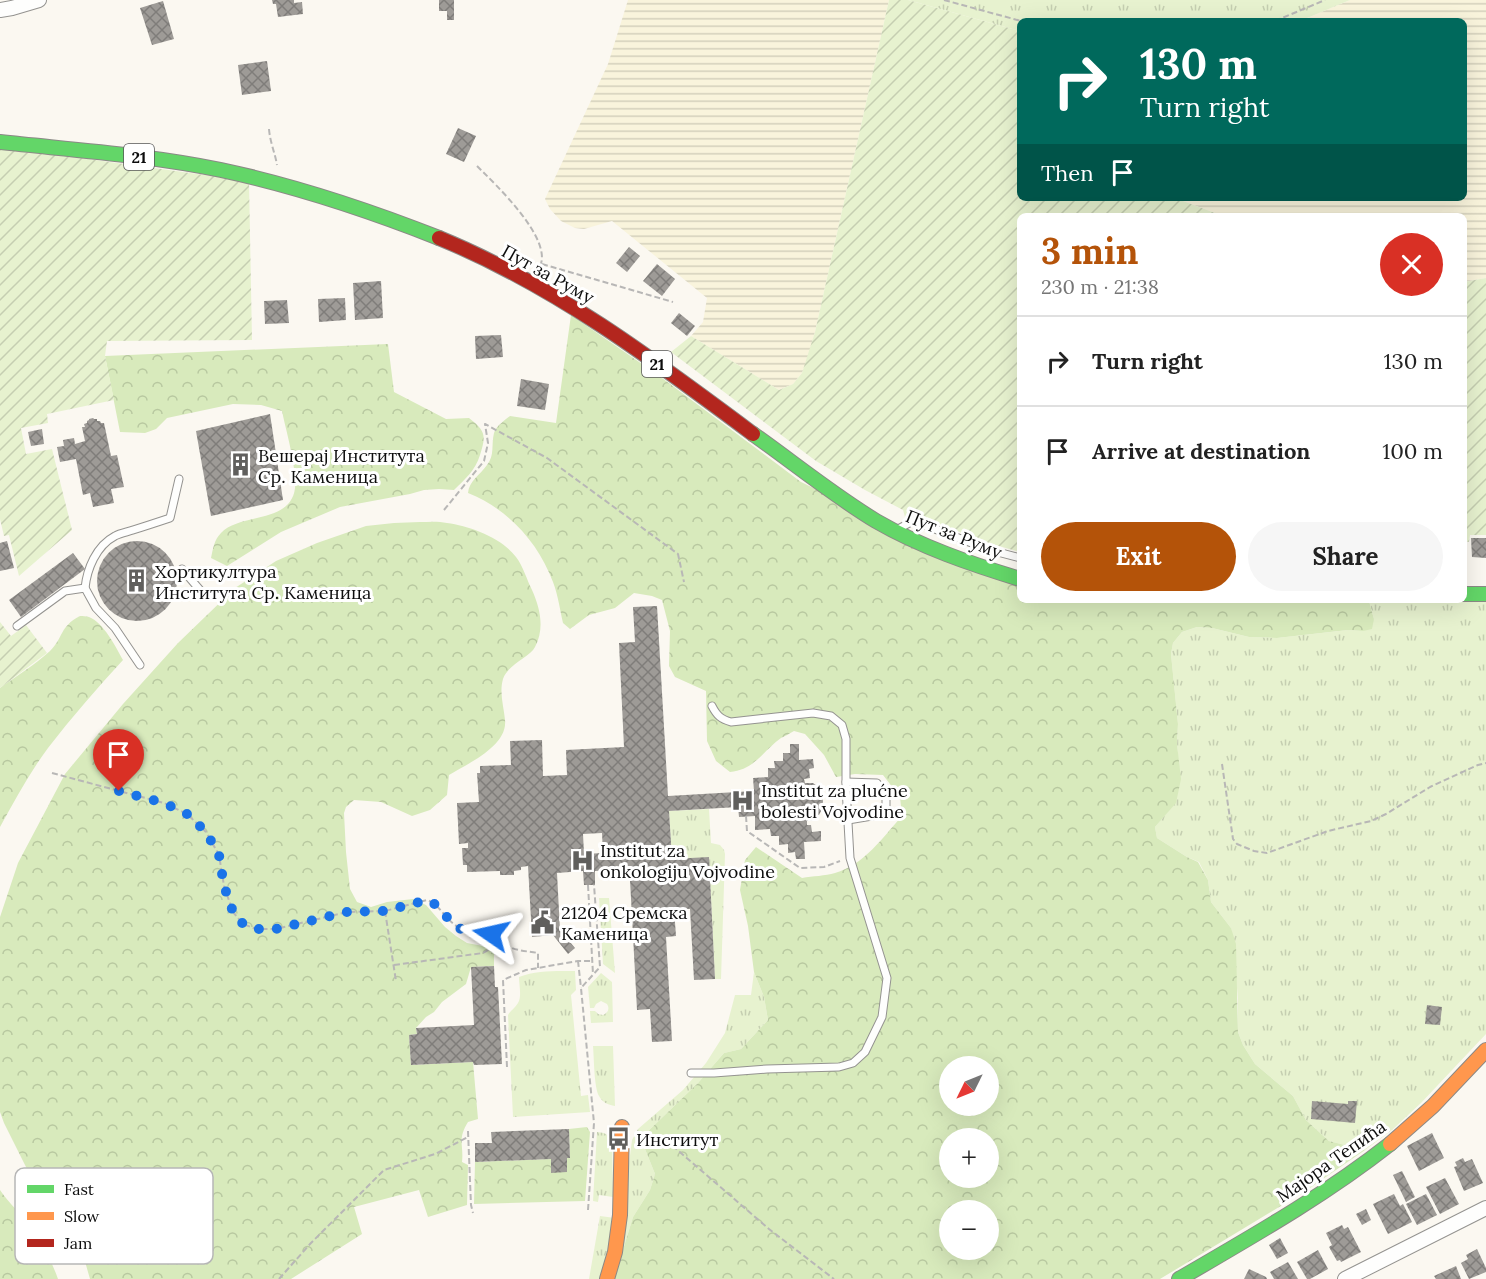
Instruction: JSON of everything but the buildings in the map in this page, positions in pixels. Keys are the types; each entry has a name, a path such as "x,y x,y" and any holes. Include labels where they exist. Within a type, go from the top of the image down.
{"main road":[{"name":"Пут за Руму","path":"0,142 164,160 216,170 275,183 351,204 387,218 482,259 582,313 633,347 799,469 877,521 959,560 1017,578"},
{"path":"1467,594 1486,594"},
{"name":"Мајора Тепића","path":"1179,1279 1308,1202 1397,1138 1426,1113 1486,1050"},
{"path":"607,1279 615,1252 621,1215 622,1131"}],"street":[{"path":"0,10 39,0"},
{"path":"1345,1279 1486,1208"}],"lane":[{"path":"140,665 115,628 96,608 85,588 86,579 101,546 116,535 170,518 179,478"},
{"path":"895,531 913,521 990,550 1017,557"},
{"path":"182,569 206,597"},
{"path":"17,626 65,591 85,588"},
{"path":"691,1073 839,1067 853,1063 865,1052 882,1017 887,978 850,858 846,739 842,725 831,716 813,713 731,722 716,715 712,706"},
{"path":"846,782 877,783 886,792 886,807 878,815 848,820"}],"path":[{"path":"944,0 1017,20"},
{"path":"1282,18 1325,0"},
{"path":"269,129 270,140 276,155 275,183"},
{"path":"477,165 509,198 530,225 538,241 542,264 530,283"},
{"path":"542,264 673,302"},
{"path":"444,510 484,461 488,443 485,424 548,458 678,554 684,582"},
{"path":"1222,764 1233,840 1237,844 1267,853 1328,831 1386,814 1430,787 1486,763"},
{"path":"52,773 164,803 187,814 206,832 219,855 224,886 233,912 243,924 256,929 276,929 347,912 385,911 427,900 431,901 459,928 474,933 491,934 508,947 517,950 538,952 538,968"},
{"path":"746,816 747,831 800,868 824,867 850,858"},
{"path":"588,885 593,974"},
{"path":"581,988 600,967 594,885"},
{"path":"385,911 396,981"},
{"path":"394,965 483,953 502,942"},
{"path":"578,961 594,1123 588,1210"},
{"path":"507,1067 503,980 516,973 538,968 592,961"},
{"path":"468,1131 473,1213"},
{"path":"622,1131 674,1147 769,1229 834,1279"},
{"path":"279,1279 310,1244 384,1170 435,1154 468,1137"}],"shaded area":[{"path":"628,0 889,0 808,357 802,373 793,384 779,390 691,336 703,322 707,298 612,221 584,229 575,228 561,221 550,209 545,199 608,64"},
{"path":"1350,0 1486,0 1486,278 1467,281 1467,213 1215,213 1183,201 1467,201 1467,18 1307,18"}],"green space":[{"path":"889,0 908,0 1017,30 1017,201 1183,201 1215,213 1017,213 1017,551 922,518 905,517 903,510 816,461 671,352 691,336 779,390 793,384 802,373 815,332"},
{"path":"908,0 1350,0 1307,18 1017,18 1017,30"},
{"path":"0,147 249,181 252,340 107,341 105,356 114,400 47,414 48,423 21,428 26,454 52,449 72,530 19,576 9,535 4,536 0,519"},
{"path":"1486,278 1486,535 1470,535 1469,542 1467,542 1467,281"},
{"path":"571,315 658,375 801,482 1017,586 1017,603 1370,603 1374,619 1372,629 1363,631 1348,630 1277,638 1249,637 1212,628 1197,627 1182,632 1173,643 1171,654 1181,779 1176,803 1155,827 1157,838 1198,862 1208,880 1211,902 1231,928 1236,944 1238,1032 1255,1064 1293,1096 1306,1120 1329,1141 1365,1150 1304,1192 1160,1279 614,1279 633,1217 650,1190 655,1174 642,1137 698,1083 724,1053 741,1049 768,1020 764,997 754,972 748,926 740,890 745,860 756,847 802,878 827,875 845,869 864,857 902,816 900,797 883,775 855,774 836,777 824,755 805,734 794,731 781,738 746,768 730,772 716,761 707,741 706,691 675,677 669,666 670,631 662,600 634,593 615,608 589,615 570,629 563,623 553,582 547,567 530,540 520,528 496,508 468,493 492,454 495,430 510,416 556,423"},
{"path":"388,344 394,392 446,419 469,418 482,430 483,443 478,461 472,470 454,490 424,490 340,507 281,532 227,566 211,558 215,542 221,533 229,527 275,513 291,499 295,488 291,449 282,411 261,405 233,404 167,418 156,429 145,433 120,432 105,356"},
{"path":"440,522 456,525 485,534 503,544 521,565 535,597 541,625 535,647 509,669 503,679 505,720 500,738 485,753 449,775 447,795 430,810 412,816 381,802 354,800 346,807 344,813 350,889 357,902 371,907 387,902 413,899 426,905 456,936 467,943 483,946 494,953 494,966 471,967 466,984 426,1017 416,1028 417,1034 409,1035 411,1065 473,1062 478,1119 468,1122 462,1138 462,1162 468,1165 467,1205 428,1217 419,1190 354,1207 362,1234 291,1279 90,1279 86,1264 213,1264 213,1168 26,1167 0,1112 0,917 18,863 65,774 123,704 178,643 235,588 276,561 317,543 366,526"},
{"path":"1486,601 1486,1034 1421,1103 1392,1130 1365,1150 1329,1141 1306,1120 1293,1096 1255,1064 1238,1032 1238,998 1231,928 1211,902 1208,880 1199,862 1157,838 1155,827 1175,803 1178,724 1171,654 1173,643 1182,632 1197,627 1212,628 1249,637 1277,638 1348,630 1363,631 1374,619 1370,603"},
{"path":"80,616 89,617 99,624 123,660 48,748 0,827 0,688 50,651 68,624"},
{"path":"0,622 11,636 26,625 47,653 0,688"},
{"path":"709,809 711,843 720,845 725,854 721,979 715,979 709,858 672,859 669,811"},
{"path":"599,898 609,898 615,973 603,964"},
{"path":"575,971 576,990 571,995 581,1096 588,1095 590,1112 513,1117 508,1015 519,1000 519,977 540,972"},
{"path":"754,972 764,997 768,1020 741,1049 724,1053 698,1083 642,1137 655,1174 650,1190 633,1217 614,1279 632,1140 638,1129 683,1090 706,1063 725,1033 735,995 751,995"},
{"path":"601,973 612,982 613,1022 591,1023 590,1011 603,1015 608,1009 607,1004 601,1001 594,1008 590,1008 588,987"},
{"path":"593,1046 613,1046 615,1106 604,1102 597,1092"},
{"path":"587,1127 590,1132 585,1201 474,1204 475,1162 551,1159 551,1172 567,1172 567,1158 570,1157 569,1129"},
{"path":"597,1132 612,1138 613,1197 599,1195 598,1202 593,1201"},
{"path":"0,1190 15,1209 15,1264 51,1264 58,1279 0,1279"},
{"path":"600,1216 615,1218 601,1279 589,1279"}],"traffic: fast":[{"path":"0,142 139,157 221,170 277,183 332,200 439,238"},
{"path":"753,434 844,501 876,521 946,554 1017,578"},
{"path":"1467,594 1486,594"},
{"path":"1179,1279 1260,1232 1390,1144"}],"traffic: slow":[{"path":"1390,1144 1433,1106 1486,1050"},
{"path":"607,1279 615,1252 620,1215 622,1127"}],"traffic: jam":[{"path":"439,238 523,278 563,301 640,352 753,434"}],"place":[{"name":"Вешерај Института Ср. Каменица","path":"240,465"},
{"name":"Хортикултура Института Ср. Каменица","path":"137,581"},
{"name":"Institut za plućne bolesti Vojvodine","path":"743,800"},
{"name":"Institut za onkologiju Vojvodine","path":"582,860"},
{"name":"21204 Сремска Каменица","path":"543,922"},
{"name":"Институт","path":"618,1139"}],"route":[{"path":"119,791 164,803 187,814 206,832 219,855 224,886 233,912 243,924 256,929 276,929 347,912 385,911 427,900 435,904 459,928 474,933 491,934"}]}
